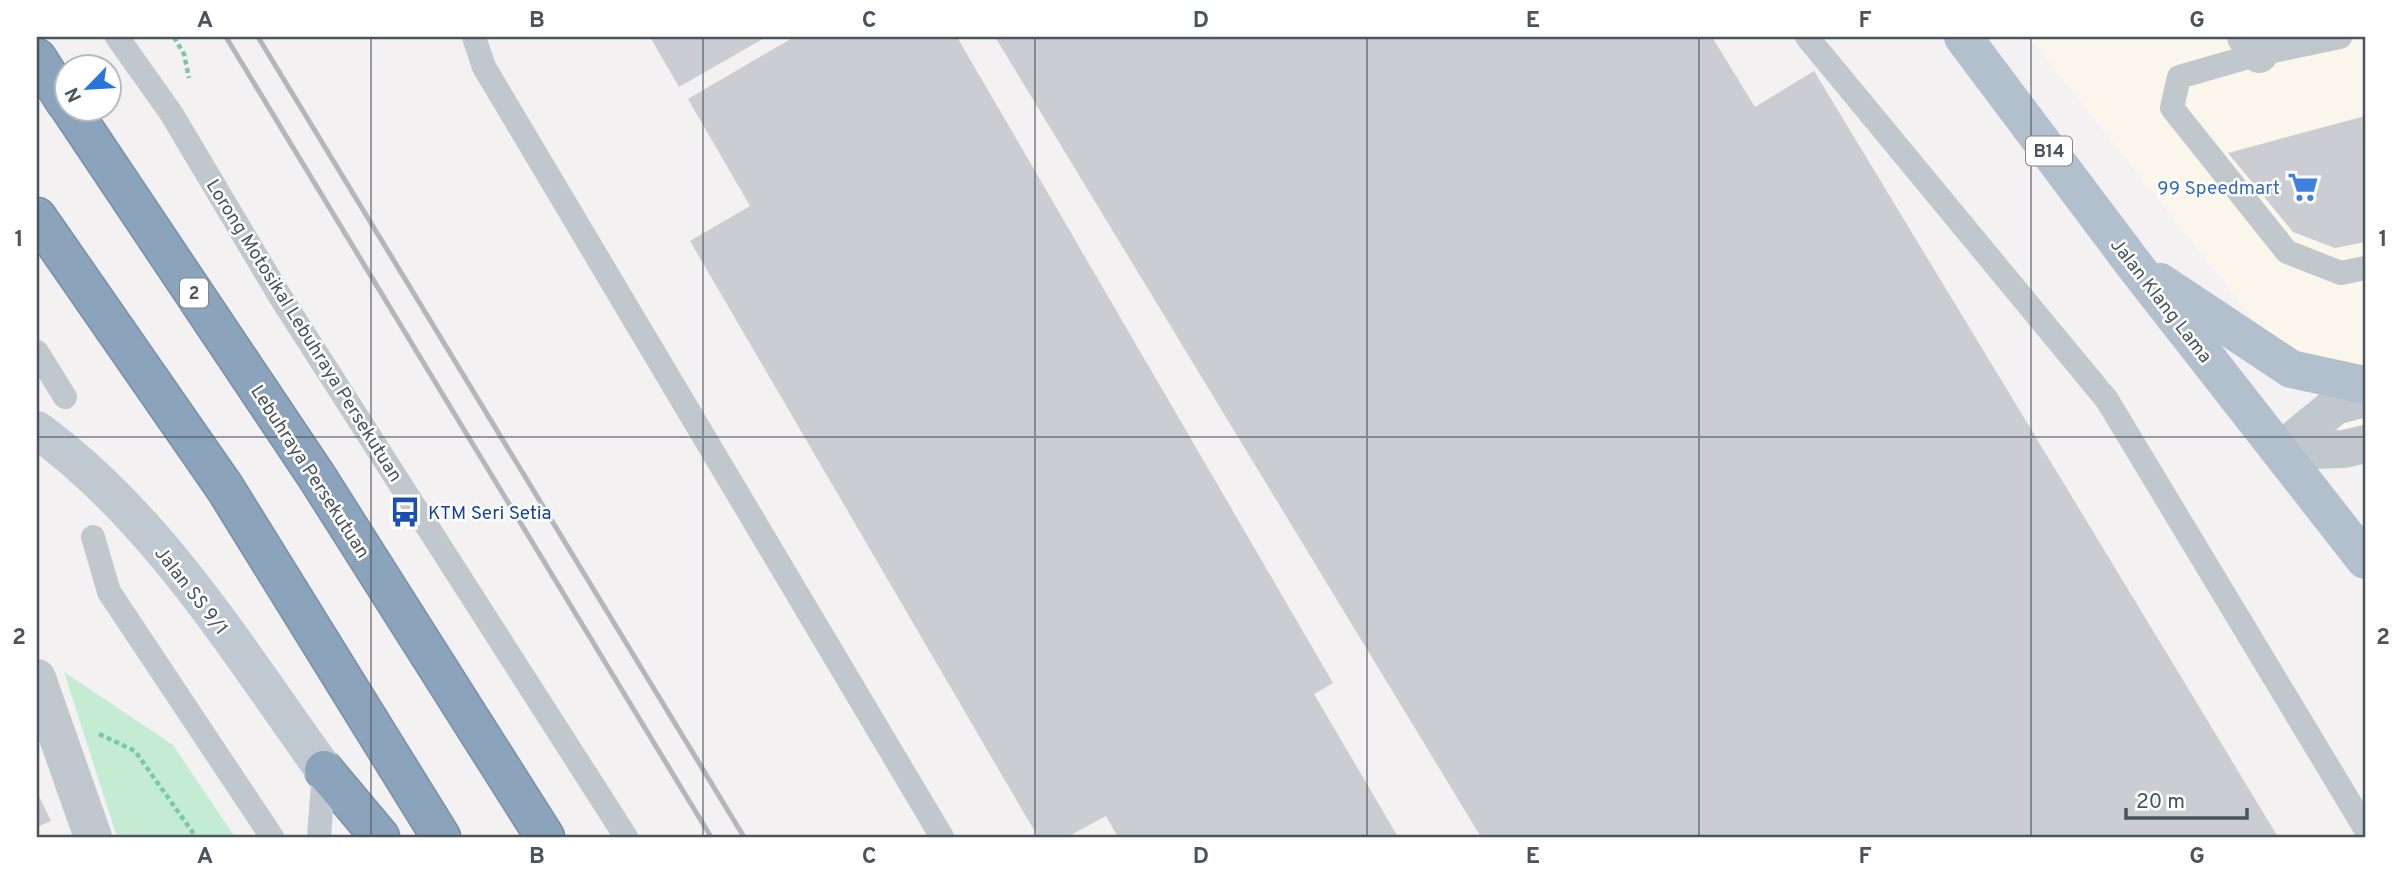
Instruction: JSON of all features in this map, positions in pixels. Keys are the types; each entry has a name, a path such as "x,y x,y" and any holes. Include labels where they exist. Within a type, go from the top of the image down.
{"highway":[{"path":"37,58 52,81"},
{"name":"Lebuhraya Persekutuan","path":"79,122 317,477 545,837"},
{"path":"37,217 225,488 441,837"},
{"path":"324,770 380,837"}],"main road":[{"name":"Jalan Klang Lama","path":"1963,37 2135,266 2365,560"},
{"path":"2135,266 2291,369 2365,385"}],"street":[{"path":"2280,451 2335,406 2365,398"},
{"name":"Jalan SS 9/1","path":"37,430 56,444 125,508 182,574 324,770"},
{"path":"2280,451 2344,449 2365,444"},
{"path":"42,694 93,837"}],"lane":[{"name":"Lorong Motosikal Lebuhraya Persekutuan","path":"117,37 171,113 281,298 626,837"},
{"path":"474,37 484,67 942,837"},
{"path":"1807,37 2107,400 2365,828"},
{"path":"2340,37 2252,45 2179,77 2172,108 2287,252 2341,273 2365,268"},
{"path":"37,352 65,397"},
{"path":"93,537 109,592 272,837"},
{"path":"319,837 324,770"}],"path":[{"path":"174,37 184,54"},
{"path":"42,694 135,751 196,837"}],"shaded area":[{"path":"2029,37 2365,37 2365,459"}],"green space":[{"path":"64,672 173,745 235,837 117,837"}],"building":[{"path":"650,37 766,37 679,87"},
{"path":"794,37 957,37 1333,683 1314,694 1398,837 1118,837 1106,816 1067,837 1038,837 690,241 750,206 688,99"},
{"path":"995,37 1712,37 1755,107 1814,71 2278,837 1481,837"},
{"path":"2365,116 2365,242 2335,248 2293,232 2228,153"},
{"path":"37,792 51,821 37,827"}],"railway":[{"path":"226,37 711,837"},
{"path":"258,37 744,837"}],"place":[{"name":"99 Speedmart","path":"2303,187"},
{"name":"KTM Seri Setia","path":"405,512"}]}
